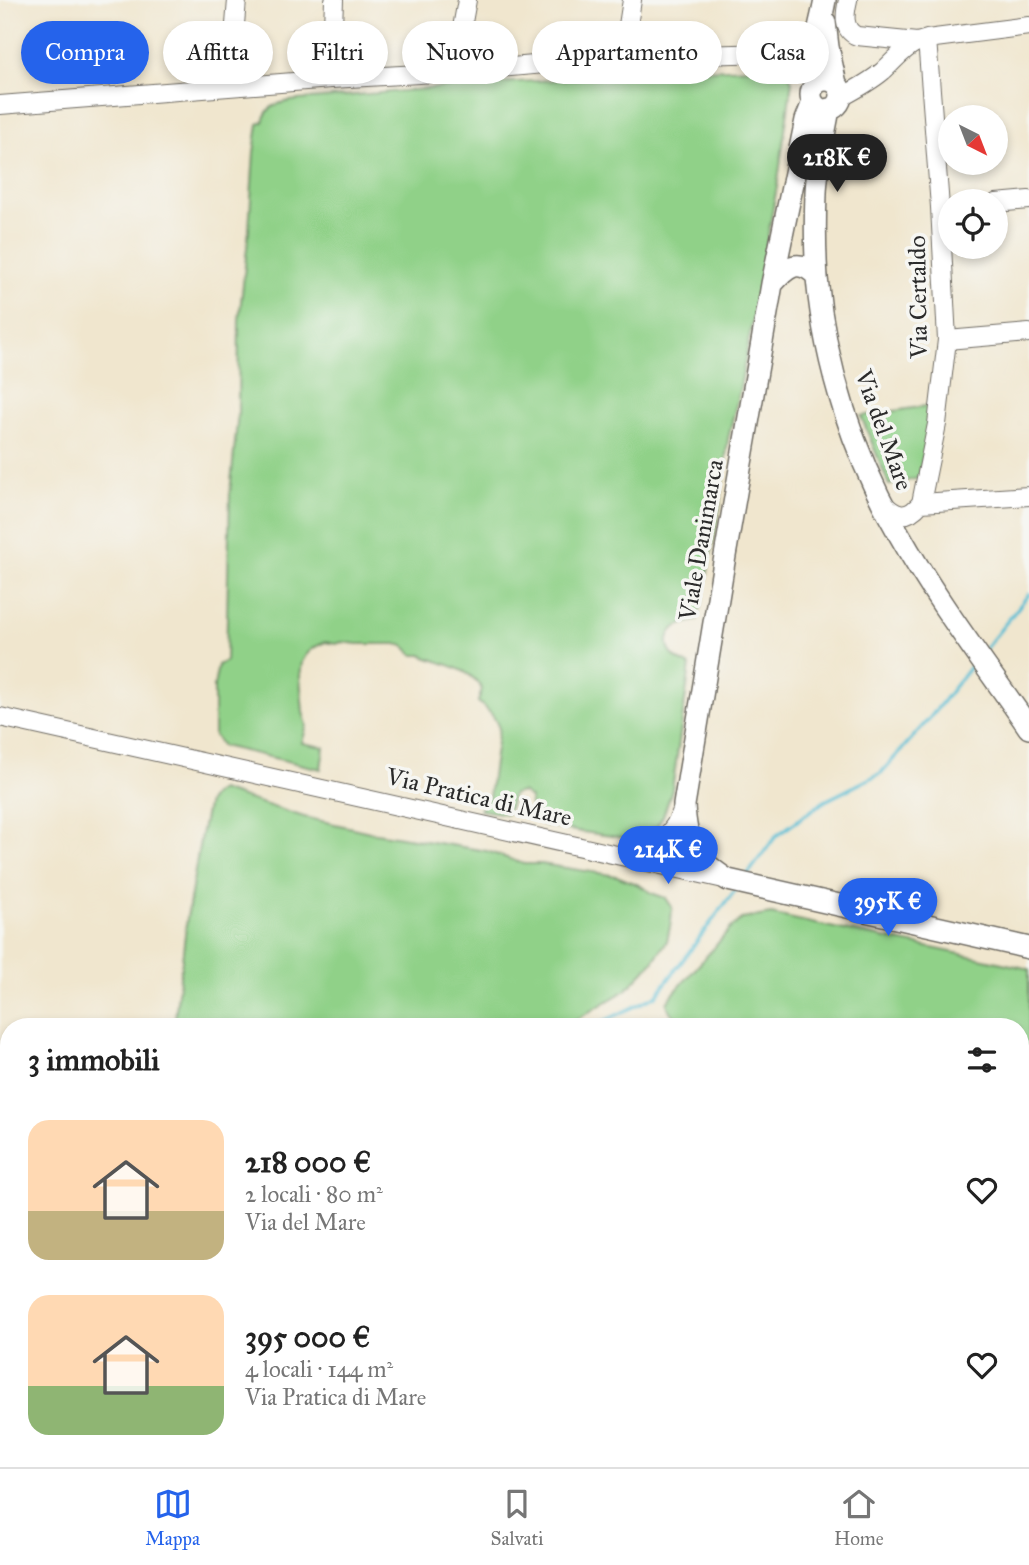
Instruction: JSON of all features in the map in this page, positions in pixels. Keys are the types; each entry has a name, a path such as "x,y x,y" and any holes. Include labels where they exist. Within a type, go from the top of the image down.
{"main road":[{"name":"Viale Danimarca","path":"820,21 824,3"},
{"path":"824,3 828,47 827,96"},
{"name":"Viale Danimarca","path":"727,880 700,858 692,845 686,829 684,805 772,284 806,120 827,96 819,84"},
{"name":"Via del Mare","path":"827,96 816,192 817,276 823,325 838,391 853,435 882,502 918,568 1029,728"},
{"path":"772,284 788,268 798,265 808,268 817,276"},
{"name":"Via Pratica di Mare","path":"727,880 1029,948"}],"street":[{"path":"230,86 237,0"},
{"path":"333,21 334,0"},
{"path":"463,21 467,0"},
{"path":"629,21 632,0"},
{"path":"846,9 848,31 852,35 869,38 922,40 1029,26"},
{"path":"869,38 882,71"},
{"path":"827,96 861,87 905,48 922,40"},
{"name":"Via Certaldo","path":"922,40 943,189"},
{"path":"0,105 287,82"},
{"path":"1008,202 1029,200"},
{"name":"Via Certaldo","path":"921,503 937,424 947,340 946,259"},
{"path":"947,340 1029,334"},
{"path":"882,502 894,513 904,515 913,512 921,503 1029,496"},
{"name":"Via Pratica di Mare","path":"0,718 727,880"},
{"name":"Viale Danimarca","path":"618,855 643,850 660,842 680,819 684,805"}],"green space":[{"path":"722,69 736,69 736,84 792,84 778,181 728,439 720,506 702,603 697,620 675,628 668,638 668,647 672,654 690,666 672,790 657,826 631,839 544,825 531,818 530,798 522,792 513,794 507,814 480,810 489,797 499,728 491,713 478,702 482,689 463,671 421,655 414,655 404,646 396,644 325,642 306,655 300,677 307,725 302,743 324,747 321,769 222,746 214,735 214,686 218,665 226,661 230,493 238,412 239,320 258,124 263,122 271,108 298,100 532,81 532,84 722,84"},
{"path":"933,405 919,478 889,485 861,416"},
{"path":"220,790 304,817 370,832 487,851 524,864 541,864 617,876 666,898 672,907 667,941 652,963 626,990 579,1018 175,1018 187,918 201,835 208,802"},
{"path":"771,914 1029,969 1029,1018 676,1017 667,1003 732,927 742,919"}],"waterway":[{"path":"985,649 1029,594"},
{"path":"745,878 776,836 825,801 881,773 929,719 973,663"},
{"path":"611,1018 656,996 736,889"}]}
